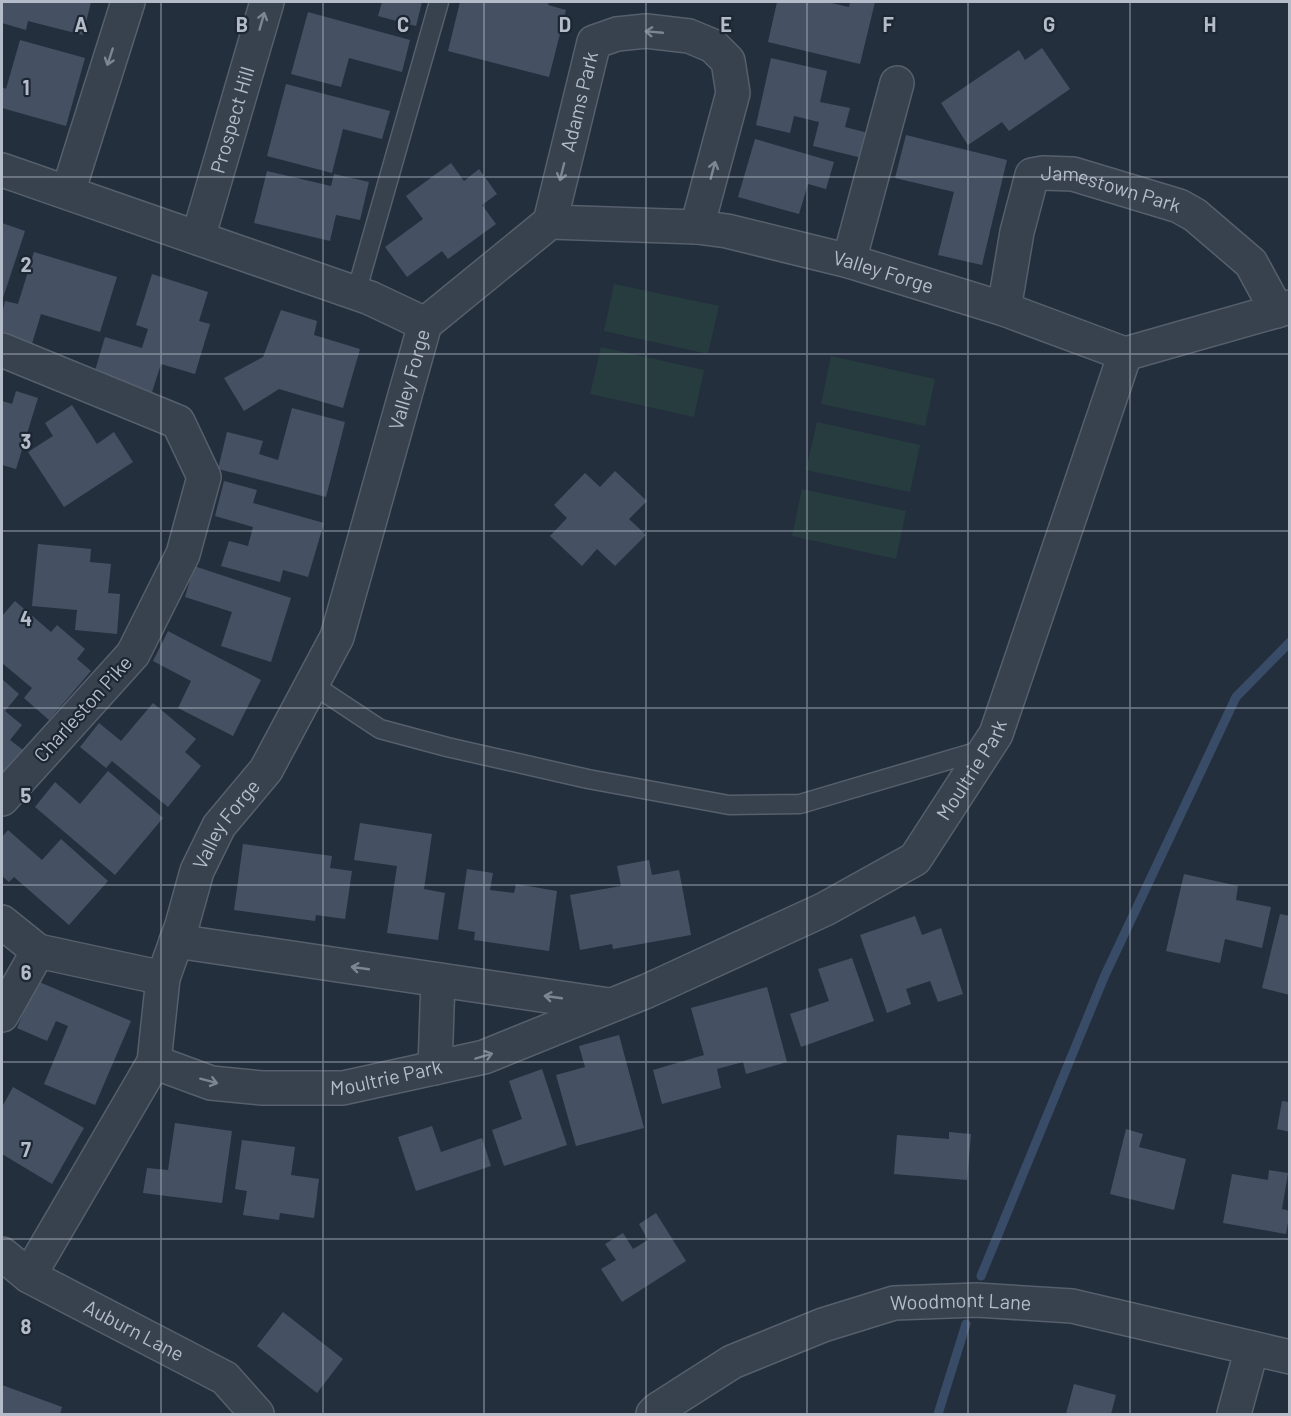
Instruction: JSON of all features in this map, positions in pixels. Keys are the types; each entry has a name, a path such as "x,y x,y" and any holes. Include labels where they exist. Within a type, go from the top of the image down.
{"street":[{"path":"68,192 128,2"},
{"name":"Prospect Hill","path":"198,238 267,2"},
{"name":"Adams Park","path":"550,222 594,42 617,34 646,31 689,36 712,46 728,61 733,93 697,227"},
{"path":"849,261 897,83"},
{"path":"2,170 370,298 425,324"},
{"name":"Jamestown Park","path":"1004,309 1017,232 1032,175 1043,173 1073,174 1179,206 1196,214 1251,263 1283,309"},
{"name":"Valley Forge","path":"29,1276 154,1062 163,978 196,871 219,826 266,770 337,637 425,324 550,222 697,227 727,231 849,261 1004,309 1125,354"},
{"path":"1125,354 1283,309"},
{"name":"Charleston Pike","path":"2,350 178,422 204,477 183,554 133,654 2,799"},
{"name":"Moultrie Park","path":"154,1062 211,1083 262,1088 343,1088 484,1057 647,991 825,909 915,859 996,734 1125,354"},
{"path":"2,922 38,951 163,978"},
{"path":"176,941 611,1006"},
{"path":"6,1008 38,951"},
{"path":"435,1068 438,980"},
{"name":"Auburn Lane","path":"2,1254 29,1276 225,1377 257,1414"},
{"name":"Woodmont Lane","path":"653,1414 732,1362 823,1325 894,1303 977,1300 1072,1306 1290,1357"},
{"path":"1234,1414 1252,1348"}],"lane":[{"path":"356,293 439,2"},
{"path":"312,684 380,729 447,747 588,779 729,805 800,804 988,748"}],"green space":[{"path":"614,284 719,306 708,354 604,331"},
{"path":"601,347 704,370 694,417 590,394"},
{"path":"831,356 935,379 925,426 821,404"},
{"path":"817,422 920,445 910,492 806,470"},
{"path":"802,489 906,511 896,559 792,536"}],"building":[{"path":"2,2 91,2 83,35 28,21 26,30 2,23"},
{"path":"382,2 422,2 416,26 378,16"},
{"path":"460,2 549,2 548,5 566,10 549,77 448,51"},
{"path":"777,2 827,2 849,7 850,2 875,2 860,64 768,42"},
{"path":"308,12 410,40 402,72 349,58 341,87 291,74"},
{"path":"20,40 85,58 66,126 2,108 2,87 6,89"},
{"path":"1042,48 1070,89 1009,131 1002,122 968,145 941,103 1019,50 1025,60"},
{"path":"771,58 827,71 820,102 850,108 845,127 868,133 862,158 813,146 819,122 794,116 790,133 756,125"},
{"path":"286,84 390,111 382,139 343,129 332,173 267,156"},
{"path":"906,135 1007,160 982,265 938,255 954,192 895,178"},
{"path":"755,139 834,162 826,189 808,184 799,214 738,197"},
{"path":"451,163 464,181 479,169 497,194 482,205 496,224 448,259 442,251 407,277 385,247 423,219 406,196"},
{"path":"267,171 331,186 334,174 369,182 360,220 336,215 330,241 254,223"},
{"path":"2,223 25,231 2,301"},
{"path":"34,252 117,277 100,332 41,314 31,347 2,338 2,313 5,301 18,304"},
{"path":"152,274 208,292 199,321 210,324 195,374 161,364 152,392 94,374 105,337 142,348 148,329 136,325"},
{"path":"281,310 317,321 314,335 360,349 343,408 279,389 244,411 224,378 263,357"},
{"path":"16,391 38,398 16,469 2,465 2,401 12,404"},
{"path":"72,405 97,444 114,432 133,462 64,507 28,452 53,436 45,423"},
{"path":"292,408 345,422 326,497 218,469 227,432 263,441 259,454 278,460"},
{"path":"615,471 647,501 629,519 646,535 615,566 597,549 582,566 550,536 567,518 554,505 585,473 600,487"},
{"path":"224,481 257,490 253,503 324,523 308,577 283,570 280,582 221,566 229,541 248,546 253,527 215,516"},
{"path":"38,544 91,549 90,562 111,564 108,593 120,594 117,634 75,630 77,610 32,606"},
{"path":"194,566 291,598 271,662 221,646 232,612 185,597"},
{"path":"15,601 51,632 57,625 85,649 77,659 91,671 49,720 24,698 32,688 2,663 2,616"},
{"path":"168,631 261,680 233,736 178,708 191,681 153,661"},
{"path":"2,679 19,694 5,711 22,725 10,740 23,750 2,775"},
{"path":"153,703 196,739 185,752 201,766 168,807 112,761 106,768 80,747 99,723 121,741"},
{"path":"108,771 163,818 115,875 35,807 55,782 80,804"},
{"path":"360,823 432,834 424,889 445,893 438,940 387,933 397,866 354,860"},
{"path":"8,830 42,860 61,839 108,881 69,925 14,877 9,882 2,876 2,837"},
{"path":"243,844 332,856 330,868 352,871 345,919 316,915 315,921 234,910"},
{"path":"649,860 652,875 679,870 691,935 613,949 612,944 580,950 570,895 621,886 617,866"},
{"path":"467,869 493,873 490,890 514,893 516,884 557,891 549,951 474,940 475,932 458,929"},
{"path":"1184,874 1238,886 1236,900 1271,907 1262,948 1225,939 1220,963 1166,951"},
{"path":"1280,914 1290,916 1290,995 1262,988"},
{"path":"915,916 922,935 941,928 963,994 938,1002 930,981 906,989 911,1004 887,1013 860,935"},
{"path":"852,958 874,1021 801,1047 790,1014 829,1001 818,969"},
{"path":"37,981 131,1021 95,1105 44,1084 68,1026 56,1021 47,1041 17,1028"},
{"path":"767,987 787,1062 746,1074 743,1062 717,1069 721,1088 662,1104 653,1070 704,1055 691,1008"},
{"path":"619,1035 644,1128 576,1146 556,1075 585,1067 579,1046"},
{"path":"542,1069 567,1145 504,1166 492,1130 522,1119 509,1081"},
{"path":"13,1087 84,1128 52,1184 2,1154 2,1107"},
{"path":"1282,1101 1290,1102 1290,1132 1277,1129"},
{"path":"175,1123 232,1131 222,1203 143,1193 147,1168 168,1170"},
{"path":"432,1126 441,1152 482,1138 491,1166 416,1191 398,1137"},
{"path":"1126,1129 1143,1134 1139,1147 1186,1159 1174,1210 1110,1194"},
{"path":"949,1132 971,1134 967,1180 894,1174 897,1135 949,1139"},
{"path":"242,1140 295,1147 291,1175 319,1179 314,1218 280,1213 279,1220 243,1215 247,1191 235,1189"},
{"path":"1269,1170 1288,1173 1282,1209 1290,1211 1286,1234 1223,1223 1232,1174 1268,1180"},
{"path":"656,1213 686,1261 622,1302 601,1269 616,1260 605,1244 623,1233 633,1249 648,1240 639,1224"},
{"path":"283,1312 343,1359 317,1393 257,1346"},
{"path":"1074,1384 1116,1395 1111,1414 1066,1414"},
{"path":"2,1385 62,1407 60,1414 2,1414"}],"waterway":[{"path":"981,1276 1105,975 1236,697 1290,642"},
{"path":"938,1414 966,1324"}]}
